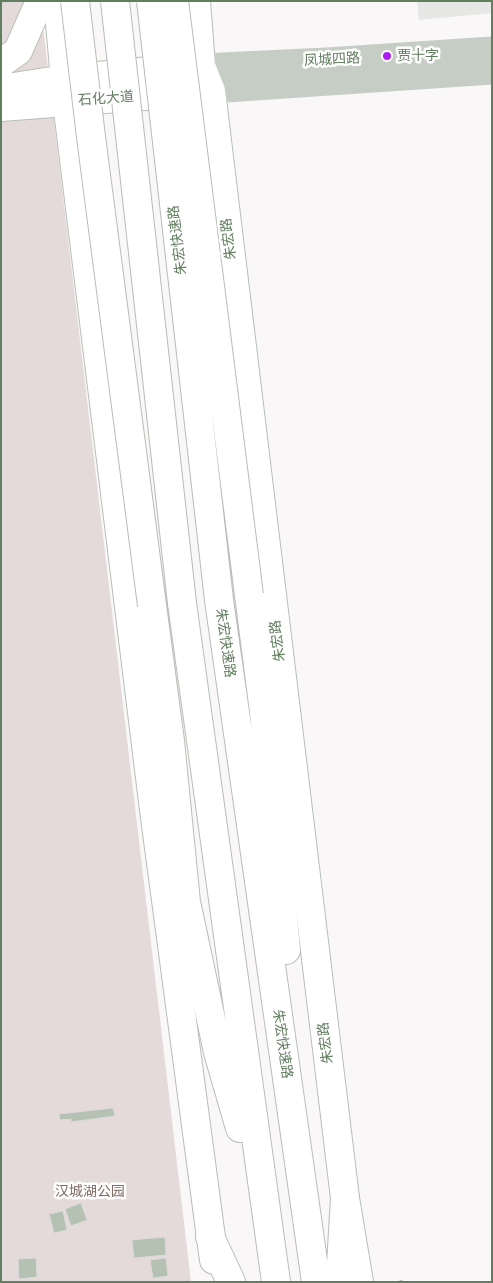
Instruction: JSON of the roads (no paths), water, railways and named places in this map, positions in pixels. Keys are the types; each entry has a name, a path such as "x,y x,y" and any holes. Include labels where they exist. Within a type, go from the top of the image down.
{"main road":[{"path":"1,63 18,50 40,1"},
{"path":"58,1 66,91 154,810 210,1237 218,1282"},
{"path":"75,1 90,137 170,741 186,902 218,1052 266,1211"},
{"path":"114,1 182,602 276,1282"},
{"name":"朱宏快速路","path":"150,1 219,600 316,1282"},
{"path":"174,1 264,712 281,890 305,1206"},
{"name":"朱宏路","path":"196,1 201,66 211,91 345,1198 358,1282"},
{"name":"石化大道","path":"1,107 66,91 201,66"},
{"name":"石化大道","path":"1,89 211,91"},
{"path":"340,1282 345,1198"},
{"path":"210,1237 231,1282"}],"street":[{"name":"凤城四路","path":"201,66 492,49"},
{"name":"凤城四路","path":"211,91 492,72"}],"place":[{"name":"贾十字","path":"387,56"}],"park label":[{"name":"汉城湖公园","path":"90,1192"}]}
